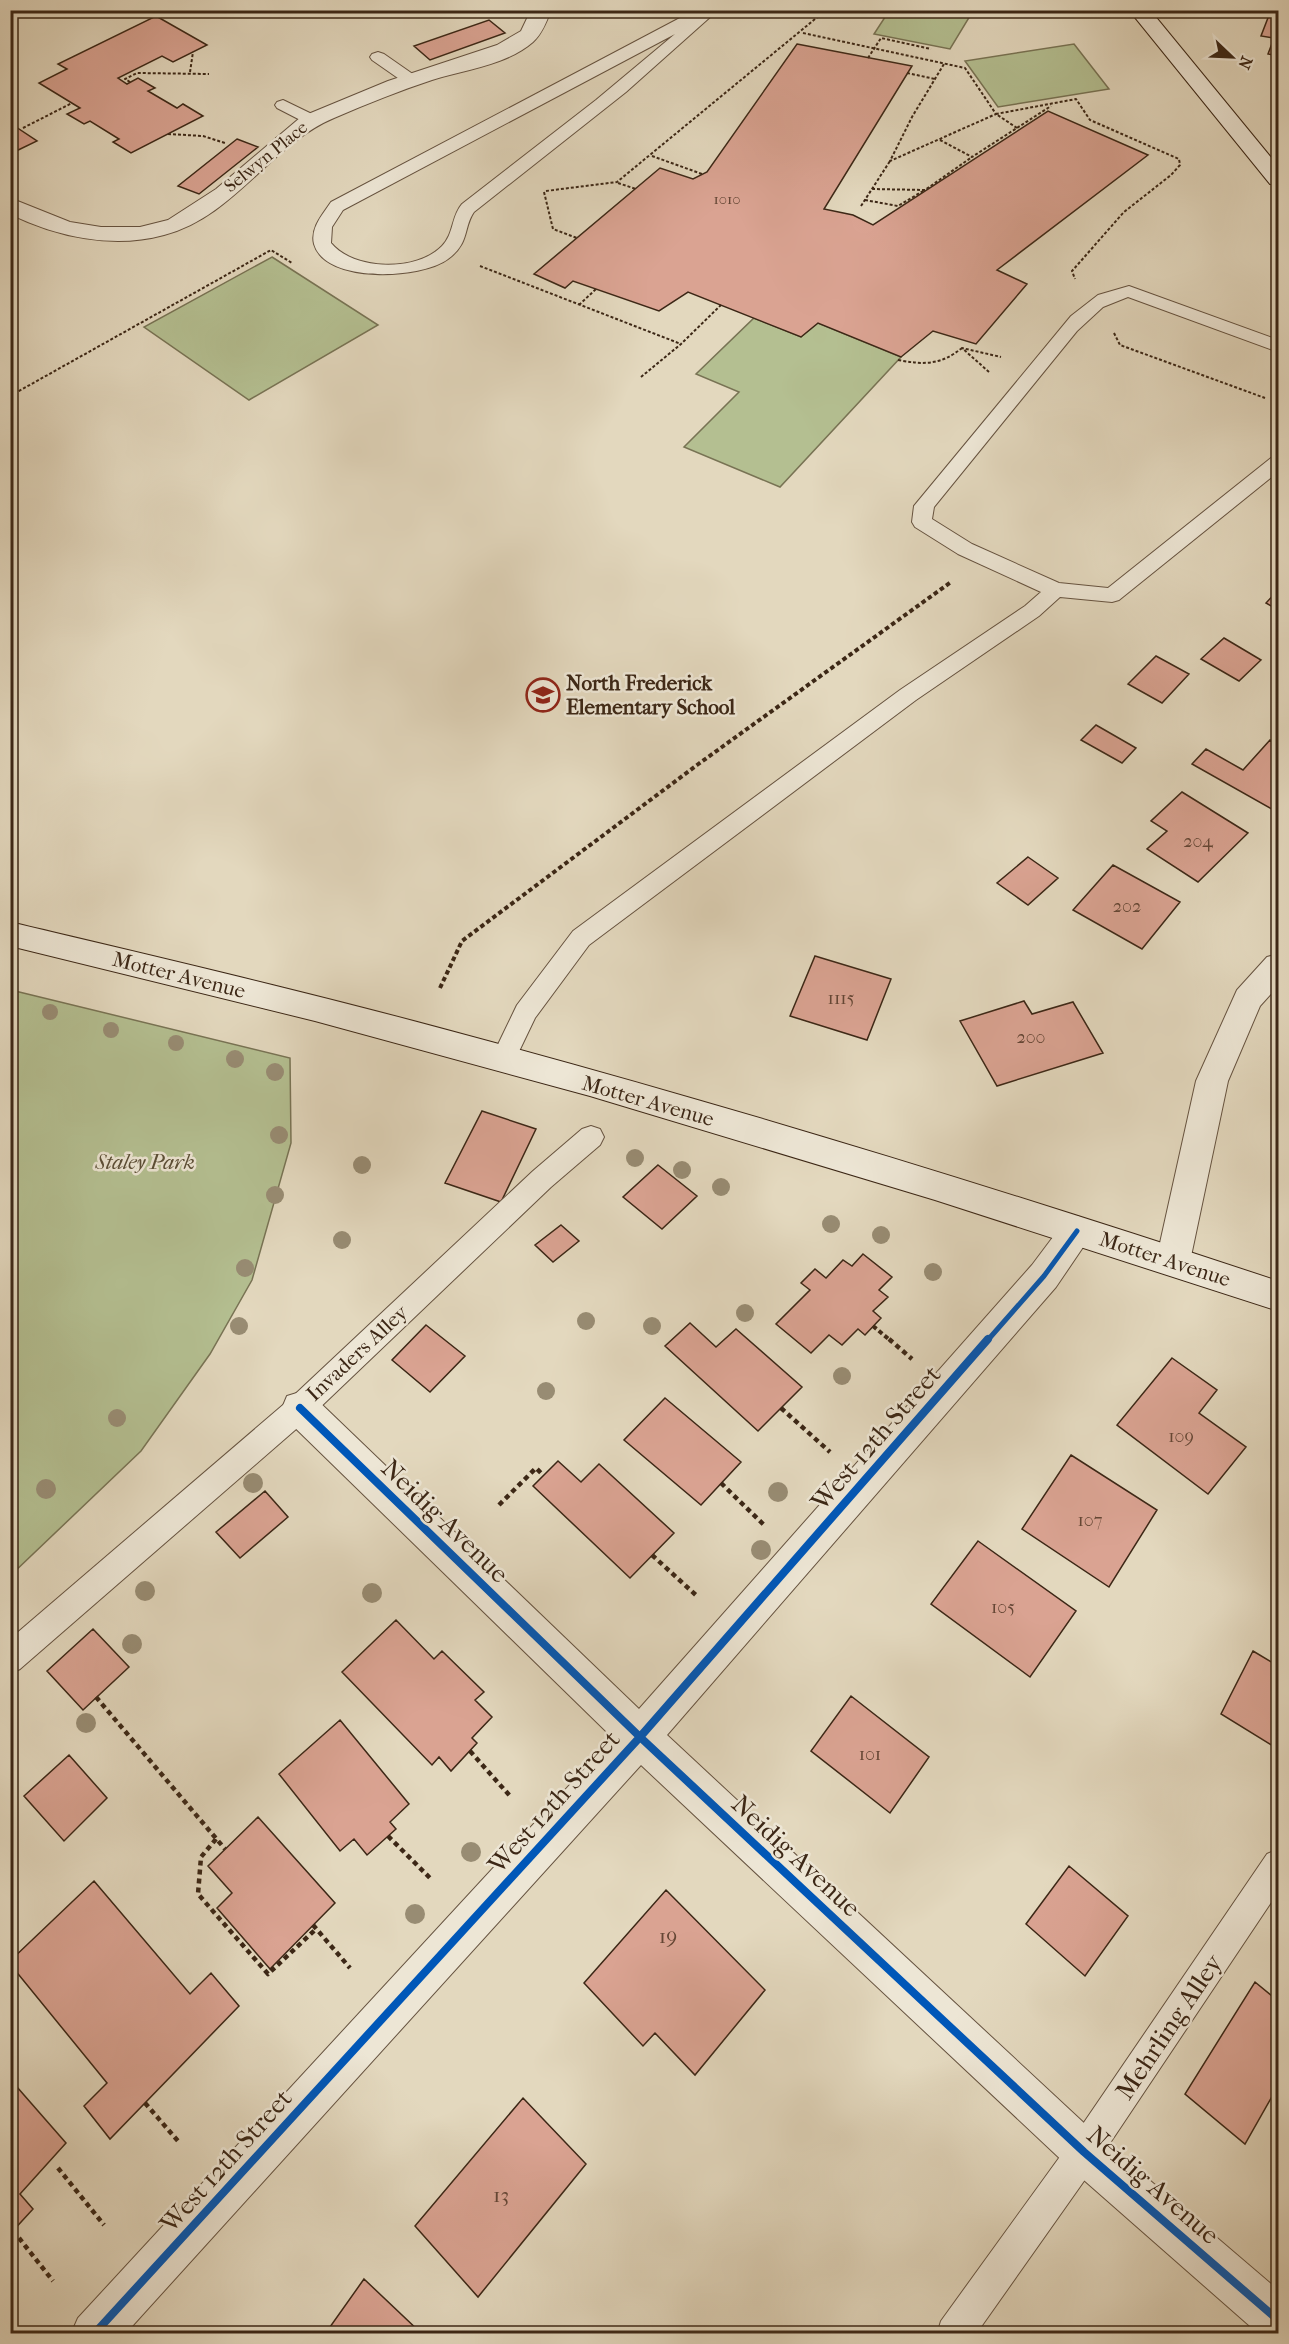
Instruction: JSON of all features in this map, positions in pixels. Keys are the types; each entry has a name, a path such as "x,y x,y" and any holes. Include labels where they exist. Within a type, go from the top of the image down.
{"street":[{"name":"Selwyn Place","path":"10,205 38,220 68,230 108,234 159,230 178,223 204,207 310,120 411,80 509,48 526,37 541,10"},
{"path":"1139,10 1278,179"},
{"name":"Motter Avenue","path":"10,934 357,1019 502,1059 795,1143 1278,1296"},
{"path":"1173,1261 1212,1081 1248,999 1278,966"},
{"name":"West 12th Street","path":"94,2334 640,1737 1044,1276 1077,1231"},
{"name":"Neidig Avenue","path":"300,1408 640,1737 1084,2152 1278,2320"}],"lane":[{"path":"710,10 622,89 524,163 464,213 459,234 452,247 437,259 417,267 394,271 371,270 350,266 334,257 323,245 320,232 325,219 336,206 710,10"},
{"path":"378,57 411,80"},
{"path":"283,105 310,120"},
{"path":"1278,346 1129,291 1112,294 1094,304 1071,327 924,506 922,522 964,549 1056,590 1112,595 1278,462"},
{"path":"502,1059 526,1012 581,938 909,695 1032,611 1056,590"},
{"name":"Invaders Alley","path":"10,1659 300,1408 542,1179 591,1137"},
{"name":"Mehrling Alley","path":"954,2334 1084,2152 1278,1865"}],"path":[{"path":"314,10 314,16"},
{"path":"802,33 965,68 996,114 1017,128"},
{"path":"868,58 882,37 931,49"},
{"path":"190,72 193,52"},
{"path":"861,207 890,161 944,64"},
{"path":"133,70 137,73"},
{"path":"130,82 125,79 137,73 209,74"},
{"path":"907,73 935,79"},
{"path":"890,161 996,114 1076,99 1090,120 1179,159 1180,165 1171,175 1124,212 1072,271 1079,288"},
{"path":"23,128 72,103"},
{"path":"866,200 898,206 1054,104"},
{"path":"168,134 176,138 188,135 207,136 225,143"},
{"path":"939,139 972,157"},
{"path":"651,156 702,174"},
{"path":"617,182 636,189"},
{"path":"872,189 925,190"},
{"path":"543,191 553,229 577,238"},
{"path":"471,262 681,344"},
{"path":"579,305 596,289"},
{"path":"641,377 681,344 721,305"},
{"path":"1111,327 1120,345 1265,398"},
{"path":"962,348 1002,357"},
{"path":"898,360 923,365 947,361 962,348"},
{"path":"962,348 989,372"},
{"path":"440,988 462,941 670,785 956,578"},
{"path":"873,1326 920,1366"},
{"path":"782,1408 833,1454"},
{"path":"499,1504 536,1468 543,1475"},
{"path":"721,1483 764,1526"},
{"path":"652,1555 698,1597"},
{"path":"96,1697 225,1849"},
{"path":"470,1751 510,1796"},
{"path":"388,1836 432,1880"},
{"path":"216,1839 201,1857 198,1894 268,1974 314,1927 350,1968"},
{"path":"146,2103 178,2141"},
{"path":"58,2168 104,2225"},
{"path":"20,2238 53,2281"}],"green space":[{"path":"889,11 973,11 950,49 874,34"},
{"path":"1074,44 1109,89 998,107 965,61"},
{"path":"272,257 378,325 249,400 144,327"},
{"path":"754,318 801,337 818,323 901,357 780,487 684,447 739,392 696,374"},
{"name":"Staley Park","path":"11,990 290,1058 291,1143 252,1280 210,1354 141,1451 11,1575"}],"building":[{"path":"1271,10 1278,10 1278,56 1268,54 1274,38 1261,36"},
{"path":"156,16 207,45 173,62 162,56 118,78 127,84 138,78 155,88 148,91 177,108 183,104 203,116 131,153 113,142 119,139 90,121 84,124 67,114 80,108 39,83 67,69 58,64"},
{"path":"489,20 505,33 430,60 414,46"},
{"path":"797,44 912,66 824,209 853,215 873,225 1048,111 1148,155 997,270 1027,284 976,344 933,331 901,357 818,323 801,337 688,292 659,311 573,281 565,288 534,274 660,168 693,179 707,172"},
{"path":"10,123 37,141 12,153"},
{"path":"237,139 258,147 199,194 178,186"},
{"path":"1278,590 1278,610 1266,603"},
{"path":"1224,638 1261,660 1239,681 1201,659"},
{"path":"1156,656 1189,674 1162,703 1128,684"},
{"path":"1096,725 1136,748 1122,763 1081,740"},
{"path":"1270,740 1278,745 1277,812 1192,764 1206,749 1243,770"},
{"path":"1182,792 1248,833 1198,882 1147,849 1167,831 1151,821"},
{"path":"1028,857 1058,878 1028,905 997,883"},
{"path":"1113,865 1180,902 1142,949 1073,910"},
{"path":"815,956 891,979 867,1040 790,1016"},
{"path":"1024,1001 1032,1014 1073,1002 1103,1053 997,1086 960,1021"},
{"path":"482,1111 536,1129 501,1202 445,1183"},
{"path":"658,1165 697,1196 662,1229 623,1197"},
{"path":"561,1225 579,1241 553,1262 535,1245"},
{"path":"863,1254 892,1277 879,1290 888,1297 873,1311 881,1318 865,1335 858,1329 842,1345 829,1335 811,1353 776,1324 810,1290 801,1283 815,1269 826,1278 843,1260 852,1266"},
{"path":"690,1323 716,1347 736,1329 802,1387 758,1431 665,1346"},
{"path":"426,1325 465,1356 430,1392 392,1360"},
{"path":"1172,1358 1217,1390 1199,1413 1246,1447 1208,1494 1117,1425"},
{"path":"665,1398 741,1462 701,1505 624,1440"},
{"path":"1071,1455 1157,1510 1109,1587 1022,1529"},
{"path":"558,1461 581,1482 599,1464 674,1533 630,1578 533,1486"},
{"path":"265,1491 288,1517 240,1558 216,1532"},
{"path":"978,1541 1076,1611 1030,1677 931,1604"},
{"path":"396,1620 434,1659 442,1651 484,1692 475,1700 492,1717 472,1738 477,1743 451,1771 439,1757 432,1765 342,1672"},
{"path":"93,1629 129,1667 83,1710 47,1671"},
{"path":"1253,1651 1278,1666 1278,1749 1221,1714"},
{"path":"851,1696 929,1757 890,1813 811,1751"},
{"path":"340,1720 409,1804 390,1822 396,1829 367,1855 354,1839 340,1851 279,1774"},
{"path":"69,1755 107,1798 64,1841 24,1796"},
{"path":"258,1817 335,1903 270,1969 217,1908 232,1893 208,1866"},
{"path":"1069,1866 1128,1916 1085,1976 1026,1924"},
{"path":"94,1881 190,1994 211,1973 239,2006 110,2139 84,2106 107,2083 10,1964 10,1961"},
{"path":"666,1890 765,1990 695,2075 655,2033 643,2046 584,1983"},
{"path":"1255,1982 1278,2001 1278,2086 1245,2144 1185,2094"},
{"path":"10,2079 66,2143 20,2194 33,2209 10,2234"},
{"path":"523,2098 586,2164 478,2297 415,2226"},
{"path":"364,2279 422,2334 325,2334"}],"cycle path":[{"path":"94,2334 640,1737 1044,1276 1077,1231"},
{"path":"300,1408 640,1737 1084,2152 1278,2320"}],"place":[{"name":"North Frederick Elementary School","path":"543,695"}]}
